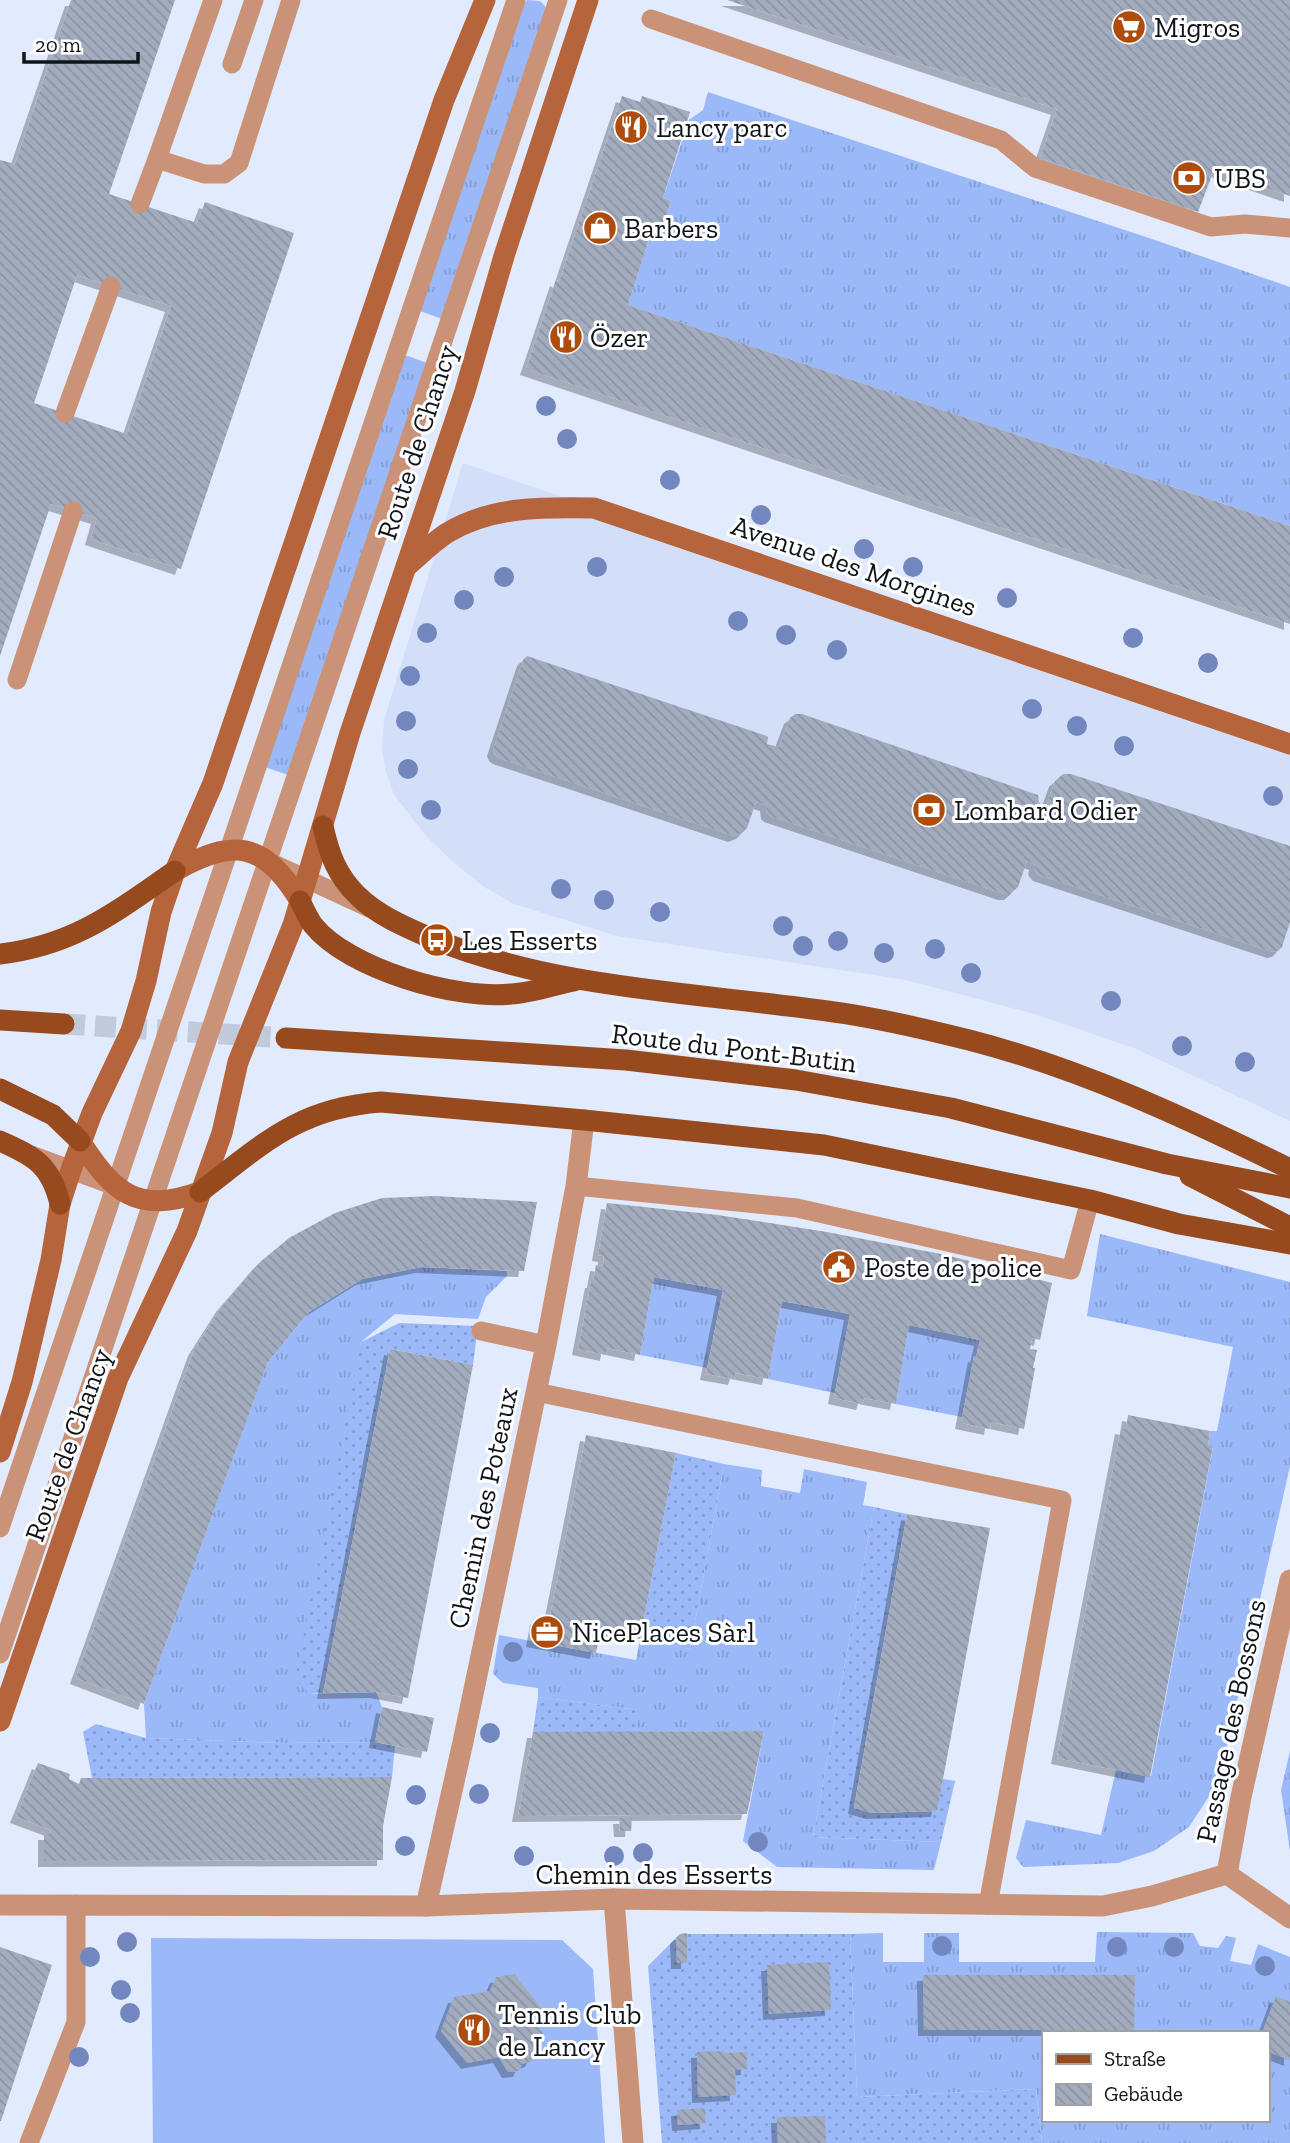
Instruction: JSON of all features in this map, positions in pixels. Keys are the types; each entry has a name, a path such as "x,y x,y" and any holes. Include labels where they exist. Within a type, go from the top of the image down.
{"main road":[{"path":"0,1451 22,1382 51,1260 60,1204 80,1141 131,1031 146,981 161,912 175,871 213,783 443,100 485,0"},
{"name":"Route de Chancy","path":"0,1721 118,1378 173,1263 222,1133 238,1062 293,925 350,733 473,366 505,256 588,0"},
{"name":"Avenue des Morgines","path":"406,567 447,533 487,516 539,507 594,508 1290,744"},
{"path":"323,826 328,853 341,878 359,898 410,929 483,957 579,980 837,1012 970,1040 1092,1079 1185,1117 1290,1169"},
{"path":"0,954 23,951 78,934 203,855 229,849 250,852 268,861 286,877 314,925 336,944 355,957 415,981 445,989 511,995 579,980"},
{"path":"0,1020 64,1024"},
{"name":"Route du Pont-Butin","path":"286,1038 626,1060 796,1080 951,1108 1167,1164 1290,1188"},
{"path":"0,1089 52,1115 80,1141 95,1165 115,1186 134,1197 153,1202 178,1200 200,1192 278,1133 325,1111 381,1102 824,1145 1090,1200 1180,1224 1290,1244"},
{"path":"0,1141 31,1155 46,1169 56,1185 60,1204"},
{"name":"Route du Pont-Butin","path":"1167,1164 1290,1227"}],"street":[{"name":"Chemin des Poteaux","path":"426,1906 546,1345 576,1186 584,1120"},
{"name":"Passage des Bossons","path":"1227,1874 1241,1797 1290,1580"},
{"name":"Chemin des Esserts","path":"0,1905 426,1906 614,1899 1103,1906 1152,1896 1227,1874"},
{"path":"1227,1874 1290,1918"},
{"path":"614,1899 634,2143"}],"lane":[{"path":"141,204 213,0"},
{"path":"232,64 254,0"},
{"path":"157,159 204,174 224,174 239,163 291,0"},
{"path":"0,1528 516,0"},
{"path":"0,1654 558,0"},
{"path":"651,19 1001,140 1035,168 1211,227 1245,224 1290,228"},
{"path":"65,413 111,286"},
{"path":"17,680 73,511"},
{"path":"268,861 379,912"},
{"path":"31,1155 115,1186"},
{"path":"576,1186 797,1208 1071,1270 1090,1200"},
{"path":"481,1331 546,1345"},
{"path":"536,1392 1062,1500 988,1905"},
{"path":"29,2143 76,2022 76,1904"}],"shaded area":[{"path":"463,463 1290,744 1290,1121 1136,1049 1038,1015 906,980 617,936 514,904 484,887 426,836 394,795 385,769 382,748 384,720"}],"green space":[{"path":"527,0 540,1 545,6 545,13 442,319 420,311"},
{"path":"708,92 1290,287 1290,526 628,305 651,233 660,235 671,201 663,198 689,120 703,110"},
{"path":"405,355 427,363 288,775 265,767"},
{"path":"1100,1234 1290,1282 1290,1466 1219,1781 1189,1827 1154,1851 1118,1863 1023,1867 1016,1858 1026,1820 1101,1835 1116,1770 1151,1776 1213,1447 1208,1445 1210,1431 1217,1431 1233,1347 1087,1316"},
{"path":"421,1267 507,1271 507,1276 486,1297 478,1319 395,1314 361,1342 310,1694 376,1692 382,1707 375,1742 284,1743 146,1738 144,1704 268,1362 309,1312 362,1279"},
{"path":"654,1277 723,1290 707,1368 640,1355"},
{"path":"782,1301 850,1314 835,1393 768,1379"},
{"path":"399,1323 478,1326 473,1365 390,1349 323,1693 309,1694 295,1679 361,1342"},
{"path":"909,1325 980,1340 962,1417 896,1404"},
{"path":"676,1453 724,1464 690,1649 640,1639"},
{"path":"724,1464 762,1470 761,1486 800,1493 804,1469 867,1482 863,1505 874,1507 813,1837 941,1842 934,1870 777,1867 743,1841 764,1731 635,1732 638,1710 538,1697 538,1688 503,1683 493,1674 499,1635 636,1660 640,1639 690,1649"},
{"path":"874,1507 907,1514 854,1807 872,1813 936,1811 943,1779 955,1781 941,1842 813,1837"},
{"path":"538,1697 639,1710 635,1732 533,1732"},
{"path":"96,1724 146,1738 284,1743 375,1742 395,1746 392,1777 92,1778 83,1732"},
{"path":"1290,1751 1290,1851 1281,1790"},
{"path":"1097,1932 1193,1933 1200,1946 1218,1948 1226,1936 1236,1938 1230,1961 1251,1965 1258,1944 1290,1957 1290,2143 1042,2143 1036,2089 857,2097 850,1934 883,1933 883,1962 924,1962 924,1933 959,1933 959,1962 1095,1962"},
{"path":"680,1934 850,1934 857,2097 1036,2089 1042,2143 662,2143 648,1966"},
{"path":"151,1938 562,1940 593,1969 605,2143 153,2143"}],"building":[{"path":"71,0 175,0 109,194 197,223 205,202 294,233 181,569 91,539 97,518 51,504 0,656 0,160 15,164","holes":["77,275 171,306 127,434 34,403"]},
{"path":"727,0 1290,0 1290,196 1214,170 1198,212 1040,158 1057,109"},
{"path":"622,96 640,102 642,96 690,112 663,198 671,201 660,235 651,233 628,305 1290,526 1290,624 526,369 556,280 559,282"},
{"path":"527,656 764,735 768,737 767,744 779,747 790,718 795,714 802,714 1038,795 1039,803 1046,806 1055,781 1063,774 1071,774 1290,846 1290,922 1282,947 1273,952 1039,875 1034,869 1035,864 1027,861 1018,887 1010,894 1004,894 770,816 766,805 756,802 747,828 734,836 499,758 493,750 523,660"},
{"path":"435,1196 537,1202 524,1271 421,1267 362,1279 309,1312 268,1362 144,1704 76,1678 194,1350 222,1306 259,1263 289,1238 335,1213 382,1198"},
{"path":"607,1203 718,1215 827,1232 946,1255 1052,1283 1040,1340 1032,1338 1030,1349 1037,1350 1024,1429 991,1422 990,1429 961,1423 974,1356 976,1357 980,1340 909,1325 896,1404 864,1398 862,1404 834,1398 850,1314 782,1301 768,1379 736,1373 734,1379 706,1374 723,1290 654,1277 640,1355 607,1348 606,1355 578,1349 596,1265 603,1266 604,1256 598,1255"},
{"path":"390,1349 473,1365 408,1698 376,1692 323,1693"},
{"path":"1128,1415 1210,1431 1208,1445 1213,1446 1150,1777 1057,1758 1121,1428 1126,1429"},
{"path":"586,1435 676,1453 640,1639 600,1631 596,1653 532,1641 536,1619 549,1621"},
{"path":"907,1514 990,1528 937,1811 872,1813 854,1808"},
{"path":"382,1707 434,1718 427,1752 375,1742"},
{"path":"764,1731 747,1814 518,1816 533,1732"},
{"path":"38,1763 70,1774 69,1779 79,1784 81,1778 392,1777 383,1826 383,1860 44,1861 44,1834 50,1834 51,1830 16,1817"},
{"path":"619,1818 632,1818 631,1831 620,1831"},
{"path":"687,1933 687,1963 677,1963 676,1938"},
{"path":"0,1947 52,1965 1,2121 0,2121"},
{"path":"829,1962 831,2010 769,2014 767,1965"},
{"path":"514,1974 544,2011 537,2027 543,2033 531,2061 522,2064 519,2071 508,2072 499,2057 467,2063 441,2031 454,1997 490,1991 496,1977"},
{"path":"923,1975 1135,1975 1134,2030 924,2030"},
{"path":"1276,1996 1290,2002 1290,2060 1269,2052 1269,2031 1263,2031"},
{"path":"725,2051 724,2053 747,2052 747,2069 735,2070 736,2095 698,2097 697,2052"},
{"path":"705,2108 706,2123 678,2125 677,2110"},
{"path":"825,2116 826,2143 778,2143 777,2117"}],"tunnel":[{"path":"64,1024 286,1038"}],"place":[{"name":"Migros","path":"1129,27"},
{"name":"Lancy parc","path":"631,127"},
{"name":"UBS","path":"1189,178"},
{"name":"Barbers","path":"600,228"},
{"name":"Özer","path":"566,337"},
{"name":"Lombard Odier","path":"929,810"},
{"name":"Les Esserts","path":"437,940"},
{"name":"Poste de police","path":"839,1267"},
{"name":"NicePlaces Sàrl","path":"547,1632"},
{"name":"Tennis Club de Lancy","path":"474,2030"}]}
